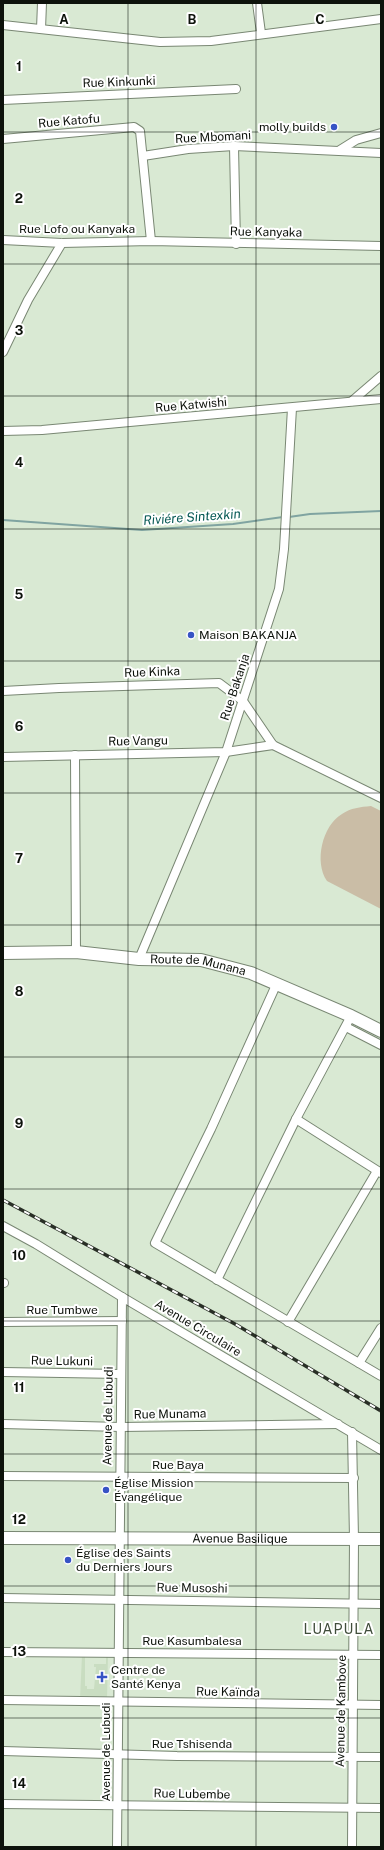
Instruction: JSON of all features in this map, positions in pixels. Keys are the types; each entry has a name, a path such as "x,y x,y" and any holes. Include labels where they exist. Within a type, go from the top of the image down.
{"main road":[{"name":"Route de Munana","path":"3,953 76,952 139,959 201,960 234,968 277,983 348,1021 381,1031"},
{"name":"Avenue Basilique","path":"3,1538 381,1539"}],"street":[{"path":"40,29 42,3"},
{"path":"257,3 261,33"},
{"path":"3,26 160,42 211,41 261,33 381,20"},
{"name":"Rue Kinkunki","path":"3,100 236,89"},
{"name":"Rue Katofu","path":"3,139 134,127 138,128 140,131 142,156"},
{"path":"339,150 356,140 381,133"},
{"path":"234,146 236,244"},
{"name":"Rue Mbomani","path":"142,156 188,149 234,146 381,153"},
{"path":"142,156 151,241"},
{"name":"Rue Lofo ou Kanyaka","path":"3,240 62,243 151,241"},
{"name":"Rue Kanyaka","path":"151,241 381,246"},
{"path":"3,352 28,300 62,243"},
{"path":"351,401 381,376"},
{"name":"Rue Katwishi","path":"3,431 42,430 381,399"},
{"name":"Rue Bakanja","path":"139,959 226,752 279,589 284,549 292,408"},
{"name":"Rue Kinka","path":"3,691 212,682 219,683 243,701 273,745"},
{"path":"273,745 381,798"},
{"name":"Rue Vangu","path":"3,758 226,752 273,745"},
{"path":"75,755 76,952"},
{"path":"277,983 210,1129 155,1240 156,1245 381,1376"},
{"path":"217,1280 296,1119 348,1021 381,1045"},
{"path":"288,1322 379,1172 296,1119"},
{"name":"Avenue Circulaire","path":"3,1226 36,1244 122,1297 381,1450"},
{"name":"Avenue de Lubudi","path":"117,1847 119,1755 118,1599 121,1427 120,1374 122,1297"},
{"name":"Rue Tumbwe","path":"3,1322 122,1321"},
{"path":"359,1364 381,1328"},
{"name":"Rue Lukuni","path":"3,1372 120,1374"},
{"name":"Rue Munama","path":"3,1424 121,1427 338,1424"},
{"name":"Avenue de Kambove","path":"352,1432 354,1478 352,1847"},
{"name":"Rue Baya","path":"3,1476 354,1478"},
{"name":"Rue Musoshi","path":"3,1598 381,1604"},
{"name":"Rue Kasumbalesa","path":"3,1652 381,1655"},
{"name":"Rue Kaïnda","path":"3,1700 118,1703 381,1705"},
{"name":"Rue Tshisenda","path":"3,1751 119,1755 381,1757"},
{"name":"Rue Lubembe","path":"3,1804 381,1808"}],"shaded area":[{"path":"371,806 381,811 381,909 327,881 321,864 322,845 325,835 335,820 349,810"},
{"name":"Centre de Santé Kenya","path":"82,1655 85,1655 85,1686 87,1686 87,1689 94,1689 96,1667 94,1667 94,1664 106,1664 106,1655 108,1655 107,1699 80,1699"}],"waterway":[{"name":"Riviére Sintexkin","path":"289,517 310,514 381,511"},
{"name":"Riviére Sintexkin","path":"3,520 142,530 233,524 283,517"}],"railway":[{"path":"3,1200 235,1324 381,1411"}],"place":[{"name":"molly builds","path":"334,127"},
{"name":"Maison BAKANJA","path":"191,635"},
{"name":"Église Mission Évangélique","path":"106,1490"},
{"name":"Église des Saints du Derniers Jours","path":"68,1560"},
{"name":"Centre de Santé Kenya","path":"102,1677"}],"district":[{"name":"LUAPULA","path":"339,1629"}]}
